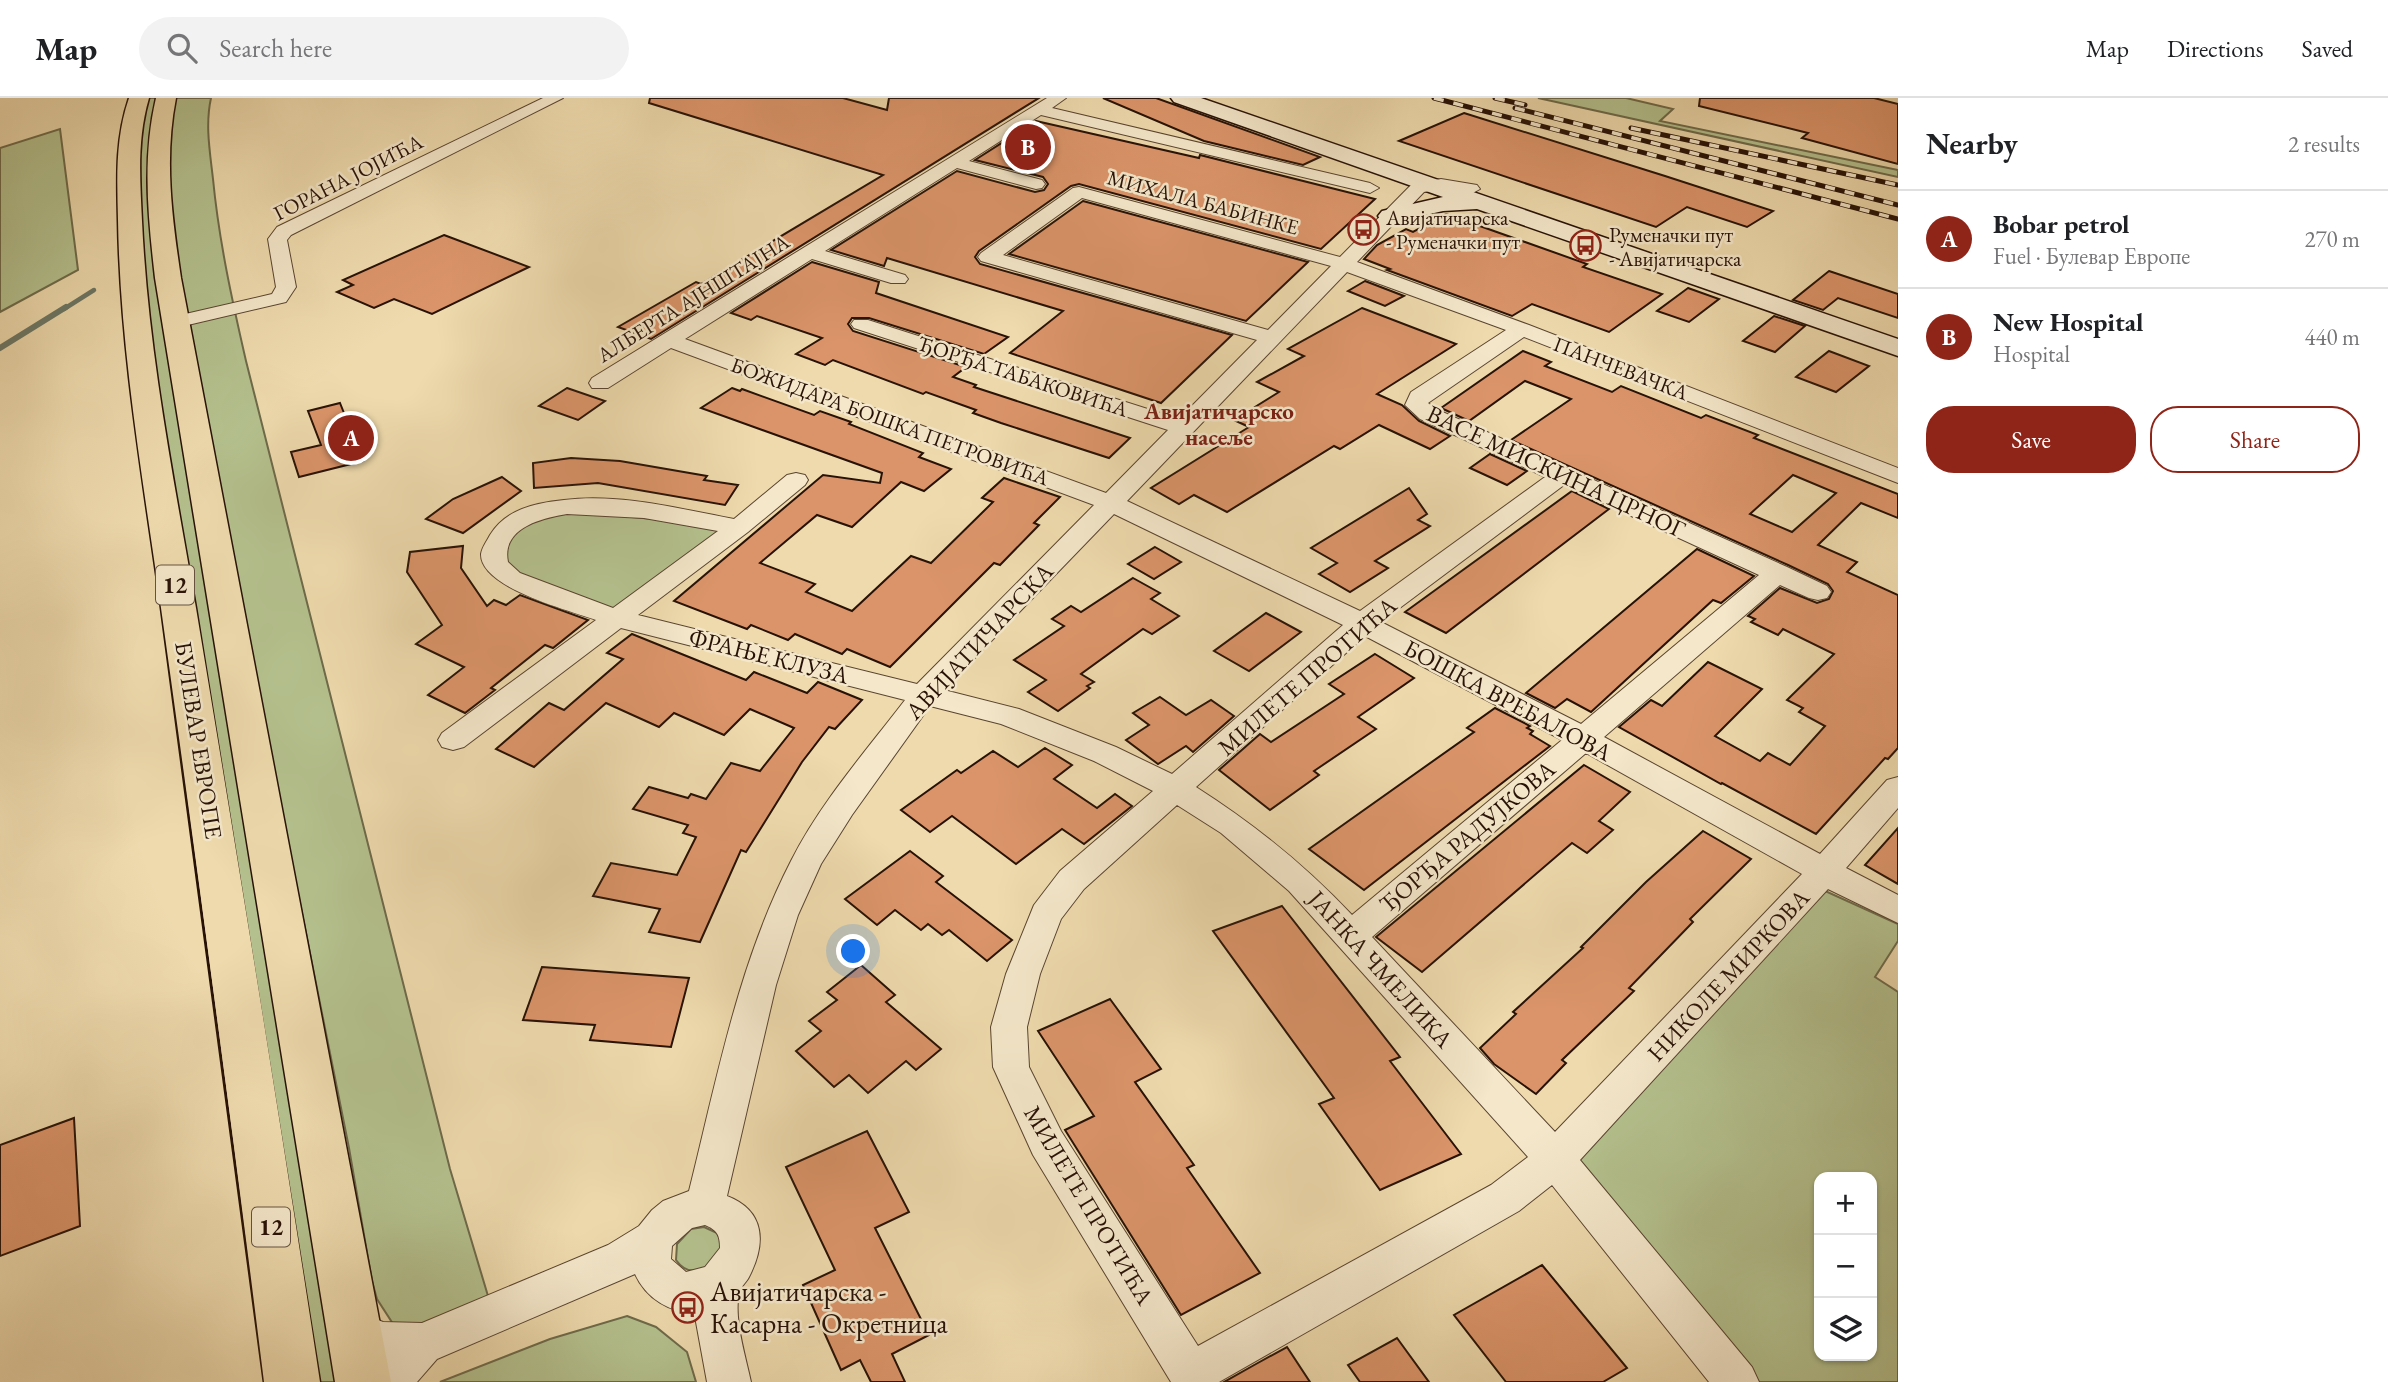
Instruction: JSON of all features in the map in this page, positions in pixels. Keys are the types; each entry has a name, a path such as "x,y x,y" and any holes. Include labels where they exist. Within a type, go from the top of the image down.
{"main road":[{"name":"БУЛЕВАР ЕВРОПЕ","path":"139,98 131,126 128,152 132,287 161,496 247,1054 292,1382"},
{"name":"БУЛЕВАР ЕВРОПЕ","path":"166,98 159,124 159,170 162,229 175,322 363,1382"},
{"path":"1181,98 1429,184 1478,197 1898,336"},
{"path":"1205,98 1898,348"},
{"path":"1390,216 1478,197"}],"street":[{"name":"ГОРАНА ЈОЈИЋА","path":"175,322 279,298 286,287 277,239 284,231 555,98"},
{"name":"АЛБЕРТА АЈНШТАЈНА","path":"600,383 1058,98"},
{"path":"1039,110 1370,188"},
{"path":"953,162 1036,184"},
{"name":"АВИЈАТИЧАРСКА","path":"705,1206 758,985 781,915 807,860 841,807 924,694 1273,338 1342,263 1418,187 1429,184"},
{"name":"МИХАЛА БАБИНКЕ","path":"1273,338 988,257 1079,192 1342,263"},
{"name":"АЛБЕРТА АЈНШТАЈНА","path":"809,252 898,279"},
{"name":"ПАНЧЕВАЧКА","path":"1342,263 1522,329 1898,476"},
{"name":"ЂОРЂА ТАБАКОВИЋА","path":"862,324 1184,428"},
{"name":"ВАСЕ МИСКИНА ЦРНОГ","path":"1522,329 1419,397 1416,405 1428,414 1818,592"},
{"name":"БОЖИДАРА БОШКА ПЕТРОВИЋА","path":"668,340 1111,503"},
{"name":"МИЛЕТЕ ПРОТИЋА","path":"1555,1159 1505,1198 1191,1374 1047,1143 1011,1068 1009,1027 1023,974 1046,914 1072,880 1362,623 1563,475"},
{"path":"453,740 739,527 796,480"},
{"name":"БОШКА ВРЕБАЛОВА","path":"1111,503 1362,623 1583,738 1823,872 1898,909"},
{"name":"ФРАЊЕ КЛУЗА","path":"739,527 582,504 559,506 537,512 517,522 502,534 494,555 495,562 504,574 519,583 615,618 924,694"},
{"name":"ЂОРЂА РАДУЈКОВА","path":"1350,936 1777,573"},
{"name":"ЈАНКА ЧМЕЛИКА","path":"924,694 1009,716 1105,754 1176,789 1232,825 1277,859 1555,1159 1737,1382"},
{"name":"НИКОЛЕ МИРКОВА","path":"1555,1159 1898,788"},
{"path":"354,1331 383,1343 422,1344 643,1255 670,1217 687,1209 705,1206 723,1212 740,1231 741,1250 738,1259 712,1298 730,1382"},
{"path":"643,1255 669,1287 712,1298"},
{"path":"388,1382 422,1344"}],"green space":[{"path":"146,98 158,98 149,142 149,168 346,1382 316,1382 149,339 137,142"},
{"path":"174,98 211,98 208,118 216,202 246,361 450,1169 491,1306 397,1330 377,1299 372,1281 349,1148 186,334 167,166"},
{"path":"1538,98 1626,98 1673,109 1660,121 1898,170 1898,177"},
{"path":"60,129 78,270 0,312 0,148"},
{"path":"547,509 738,527 615,618 511,579 498,541"},
{"path":"1812,885 1898,924 1898,941 1875,977 1898,992 1898,1382 1734,1382 1555,1159"},
{"path":"704,1227 717,1233 723,1245 716,1263 699,1270 685,1269 676,1260 677,1244 691,1229"},
{"path":"627,1316 656,1327 687,1352 696,1382 440,1382 550,1339"}],"building":[{"path":"650,98 843,98 887,110 889,98 1039,98 651,339 618,327 696,282 701,284 883,175 649,103"},
{"path":"1103,98 1156,98 1320,157 1303,165 1204,141"},
{"path":"1700,98 1874,98 1898,104 1898,164 1802,138 1808,133 1699,106"},
{"path":"1464,113 1773,211 1747,227 1687,207 1656,227 1399,141"},
{"path":"1036,121 1199,158 1200,155 1375,199 1321,249 1079,184 1071,186 979,251 975,257 980,264 1232,335 1161,403 1010,353 1063,311 887,258 884,266 831,250 957,171 1035,192 1044,190 1048,184 1043,177 975,160"},
{"path":"1083,201 1308,262 1246,321 1009,254"},
{"path":"1446,214 1587,264 1583,267 1662,294 1609,332 1532,304 1512,316 1364,259 1377,245 1406,229 1413,232"},
{"path":"444,235 529,267 432,314 394,299 374,308 337,292 353,285 343,280"},
{"path":"812,262 879,282 876,293 1008,337 984,354 869,318 852,318 848,324 853,331 966,367 953,377 976,385 974,387 1130,438 1109,458 1001,423 973,413 976,410 926,392 923,394 833,360 825,365 796,354 822,338 757,316 751,320 731,313"},
{"path":"1829,271 1898,294 1898,318 1838,298 1823,310 1793,300"},
{"path":"1365,281 1404,296 1385,306 1348,291"},
{"path":"1688,288 1719,299 1689,322 1657,311"},
{"path":"1362,308 1456,344 1377,394 1402,405 1419,421 1450,436 1430,449 1379,425 1340,449 1334,446 1227,512 1194,495 1179,504 1151,488 1249,427 1234,420 1279,392 1257,382 1304,356 1288,349"},
{"path":"1774,316 1805,326 1775,352 1743,341"},
{"path":"1523,351 1551,362 1545,366 1612,392 1621,386 1701,418 1706,415 1758,435 1754,438 1898,494 1898,518 1861,503 1818,545 1857,562 1847,572 1898,595 1898,748 1888,759 1885,758 1816,834 1619,727 1651,700 1662,706 1708,662 1762,689 1715,736 1760,761 1768,753 1790,765 1825,726 1799,712 1803,708 1787,700 1834,654 1783,629 1778,635 1751,622 1755,619 1748,616 1780,588 1817,603 1829,599 1833,591 1828,584 1788,565 1511,440 1571,399 1525,381 1469,421 1441,408","holes":["1793,475 1836,493 1792,532 1750,514"]},
{"path":"1829,351 1869,366 1836,392 1796,377"},
{"path":"567,388 605,401 578,420 539,406"},
{"path":"732,388 740,391 742,389 814,415 820,411 851,422 849,424 923,453 919,457 951,469 924,491 901,482 852,527 817,515 760,563 815,584 806,592 852,611 911,556 931,563 993,502 982,498 1004,478 1060,497 1034,523 1039,525 1000,565 994,563 890,667 847,649 842,654 795,634 788,640 751,625 747,629 674,601 823,475 880,483 882,473 701,408"},
{"path":"340,403 363,461 299,477 291,452 321,445 308,411"},
{"path":"1490,454 1527,471 1507,485 1470,468"},
{"path":"571,458 620,461 707,476 704,480 738,485 725,505 598,483 534,488 533,463"},
{"path":"502,477 521,491 463,533 426,519 453,499"},
{"path":"1409,488 1427,514 1418,520 1430,526 1375,561 1388,568 1350,592 1319,574 1337,563 1311,548"},
{"path":"1572,491 1609,509 1446,633 1405,612"},
{"path":"463,546 461,568 487,606 494,600 506,605 520,595 588,620 553,648 545,645 491,688 495,690 465,713 428,695 464,667 416,644 442,625 407,572 410,552"},
{"path":"1155,547 1181,562 1154,579 1128,564"},
{"path":"1697,549 1754,576 1721,603 1713,600 1591,712 1567,699 1555,708 1526,693"},
{"path":"1133,578 1160,593 1151,599 1179,616 1152,634 1143,629 1081,674 1094,682 1087,686 1090,688 1058,711 1028,692 1046,680 1014,660 1064,626 1052,619 1071,606 1081,612"},
{"path":"1266,613 1301,632 1249,671 1214,651"},
{"path":"632,634 746,680 754,672 807,693 818,682 862,700 835,729 829,727 802,762 746,852 741,850 700,942 649,932 660,909 593,896 611,863 677,875 696,837 683,833 688,825 633,809 649,787 688,798 691,794 706,799 731,763 760,771 794,728 750,709 724,735 674,713 659,727 606,703 534,767 496,749 549,703 564,710 623,659 607,653"},
{"path":"1375,654 1414,678 1358,717 1376,729 1314,771 1319,775 1270,810 1219,770 1260,734 1271,742 1344,694 1329,684"},
{"path":"1160,697 1186,715 1211,700 1234,716 1193,752 1186,746 1158,764 1126,740 1149,725 1133,713"},
{"path":"1495,708 1530,726 1527,728 1533,731 1530,734 1550,746 1364,890 1309,849 1474,732 1467,728"},
{"path":"1045,748 1072,765 1054,779 1097,808 1115,794 1132,806 1084,844 1062,829 1016,864 952,816 930,832 901,810 957,770 961,773 993,751 1018,767"},
{"path":"1584,765 1630,792 1599,821 1613,830 1587,853 1572,843 1422,972 1376,937"},
{"path":"1898,828 1898,884 1865,865"},
{"path":"1703,831 1751,859 1690,919 1693,922 1629,988 1634,991 1562,1060 1566,1063 1536,1094 1494,1064 1480,1048 1516,1014 1513,1012 1583,948 1581,947 1646,882"},
{"path":"910,851 943,876 936,882 1012,940 987,961 949,930 942,935 928,924 921,930 895,910 877,925 845,899"},
{"path":"1282,906 1400,1057 1390,1061 1461,1154 1380,1190 1319,1104 1334,1098 1213,931"},
{"path":"861,965 895,995 886,1002 941,1049 916,1070 906,1061 868,1093 849,1075 834,1087 796,1051 821,1031 809,1021 837,1000 827,992"},
{"path":"542,967 689,978 671,1047 590,1040 595,1025 523,1020"},
{"path":"1110,999 1161,1069 1135,1082 1194,1165 1187,1168 1260,1273 1181,1315 1065,1130 1094,1116 1038,1031"},
{"path":"74,1118 80,1226 0,1256 0,1145"},
{"path":"867,1131 909,1212 875,1228 929,1335 892,1354 905,1382 871,1382 860,1360 841,1370 803,1285 835,1270 786,1167"},
{"path":"1542,1265 1627,1368 1603,1382 1506,1382 1454,1315"},
{"path":"1397,1338 1429,1382 1360,1382 1348,1365"},
{"path":"1287,1347 1310,1382 1224,1382 1256,1364"}],"waterway":[{"path":"64,309 94,290"},
{"path":"0,348 66,307"}],"railway":[{"path":"1434,98 1898,219"},
{"path":"1495,98 1525,105"},
{"path":"1515,108 1898,205"},
{"path":"1631,128 1898,185"}],"place":[{"name":"New Hospital","path":"1028,147"},
{"name":"Авијатичарска - Руменачки пут","path":"1363,229"},
{"name":"Руменачки пут - Авијатичарска","path":"1586,246"},
{"name":"Bobar petrol","path":"351,438"},
{"name":"Авијатичарска - Касарна - Окретница","path":"687,1307"}],"district":[{"name":"Авијатичарско насеље","path":"1219,424"}]}
